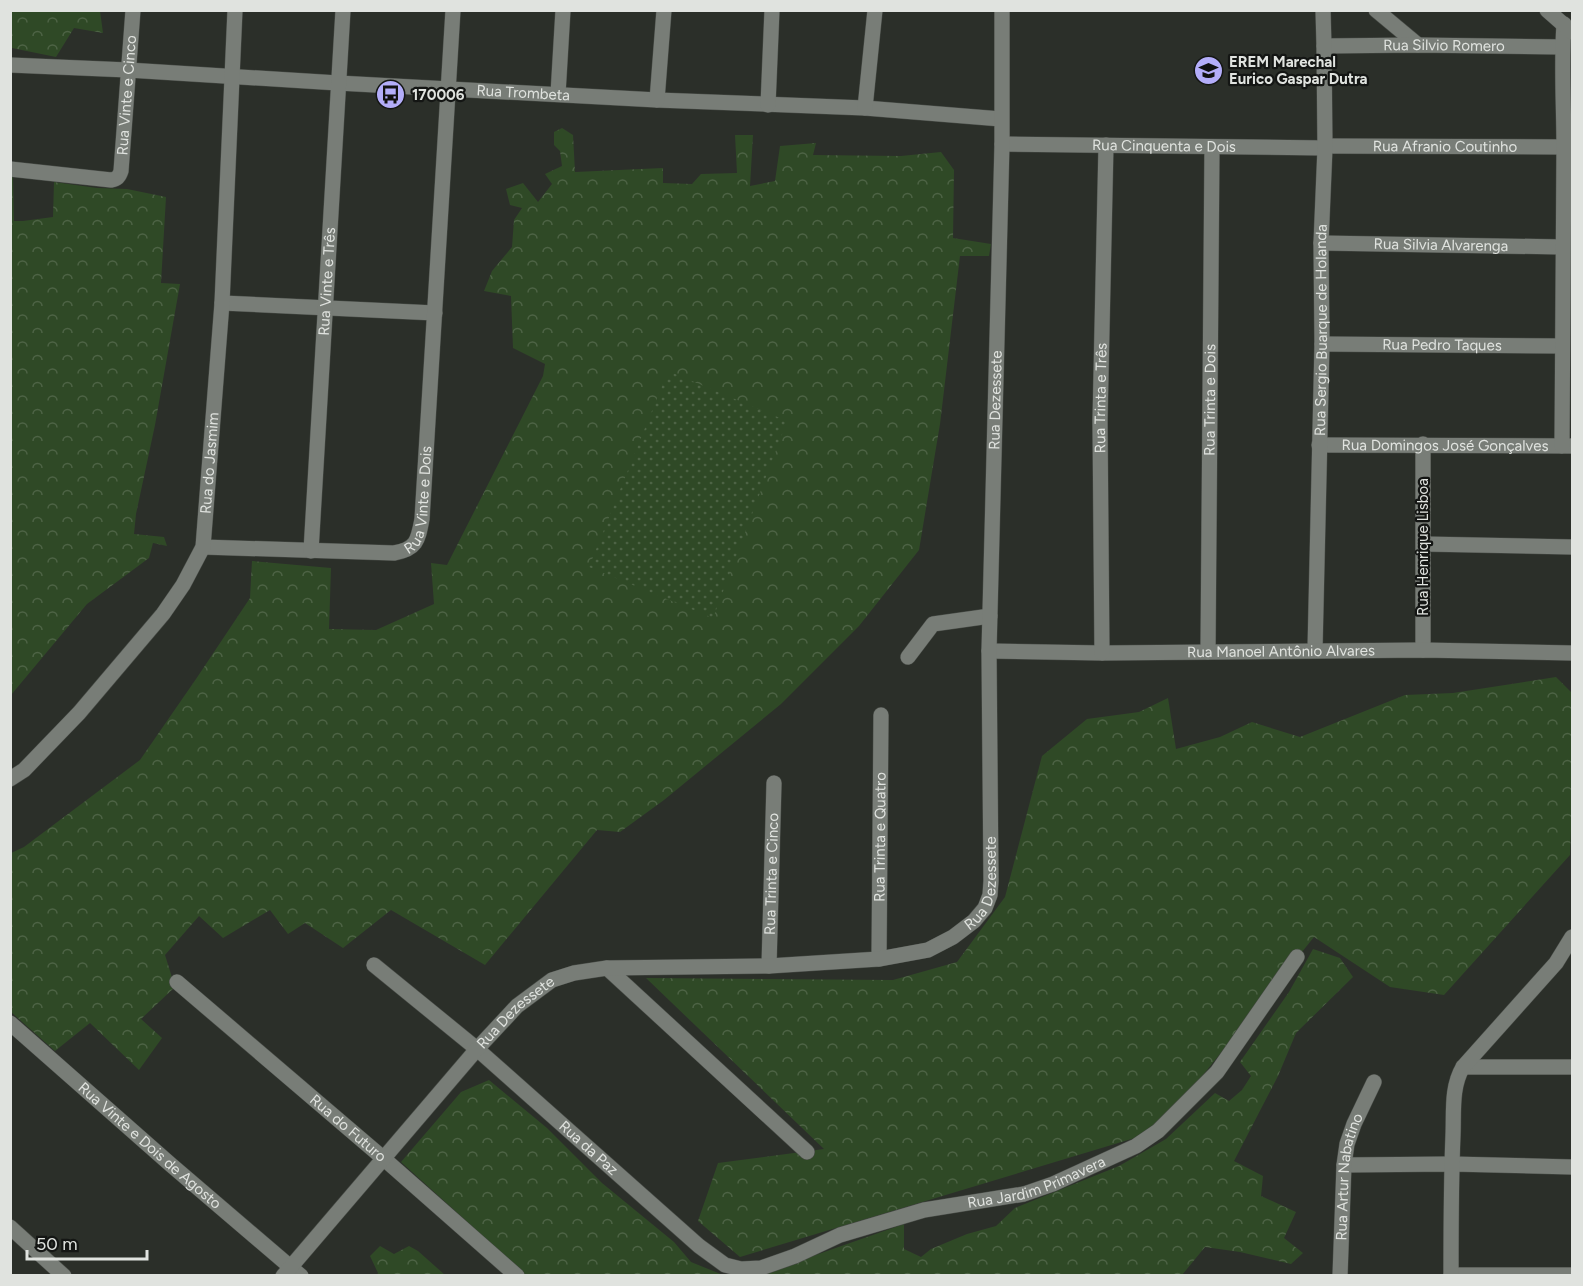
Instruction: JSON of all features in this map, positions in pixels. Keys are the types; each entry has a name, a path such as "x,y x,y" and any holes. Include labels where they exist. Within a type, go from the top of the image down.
{"street":[{"name":"Rua Vinte e Cinco","path":"10,169 117,179 121,171 133,10"},
{"name":"Rua do Jasmim","path":"10,779 24,770 79,713 163,614 183,585 203,547 222,303 235,10"},
{"name":"Rua Vinte e Três","path":"311,551 343,10"},
{"name":"Rua Vinte e Dois","path":"203,547 394,553 407,551 414,546 422,519 453,10"},
{"path":"558,94 563,10"},
{"path":"657,100 664,10"},
{"path":"768,105 772,10"},
{"path":"866,108 875,10"},
{"name":"Rua Dezessete","path":"291,1272 383,1158 477,1049 517,1006 552,980 574,973 607,968 769,966 879,959 927,950 952,937 974,921 985,908 990,895 991,881 989,651 1002,144 1002,10"},
{"name":"Rua Sergio Buarque de Holanda","path":"1315,650 1322,344 1321,243 1326,147 1323,10"},
{"path":"1376,10 1418,45"},
{"path":"1547,10 1568,28 1563,47 1562,247 1562,346 1567,393 1568,446"},
{"name":"Rua Silvio Romero","path":"1324,46 1563,47"},
{"name":"Rua Trombeta","path":"10,64 657,100 866,108 1001,119"},
{"name":"Rua Cinquenta e Dois","path":"1002,144 1326,147"},
{"name":"Rua Trinta e Três","path":"1102,653 1100,421 1106,145"},
{"name":"Rua Trinta e Dois","path":"1208,652 1212,147"},
{"name":"Rua Afranio Coutinho","path":"1326,147 1564,147"},
{"name":"Rua Silvia Alvarenga","path":"1321,243 1562,247"},
{"path":"222,303 435,313"},
{"name":"Rua Pedro Taques","path":"1322,344 1562,346"},
{"name":"Rua Henrique Lisboa","path":"1423,444 1423,650"},
{"name":"Rua Domingos José Gonçalves","path":"1319,445 1568,446"},
{"path":"1424,544 1572,547"},
{"path":"908,657 933,624 990,616"},
{"name":"Rua Manoel Antônio Alvares","path":"989,651 1102,653 1315,650 1572,652"},
{"name":"Rua Trinta e Quatro","path":"879,959 882,715"},
{"name":"Rua Trinta e Cinco","path":"769,966 774,783"},
{"path":"1572,937 1556,963 1459,1073 1455,1090 1452,1164 1451,1275 1572,1275"},
{"name":"Rua Jardim Primavera","path":"699,1246 725,1265 741,1269 761,1268 795,1256 840,1234 913,1213 1024,1194 1053,1184 1136,1146 1158,1131 1217,1072 1297,957"},
{"path":"1556,963 1572,963"},
{"path":"374,965 477,1049"},
{"path":"607,968 807,1152"},
{"name":"Rua do Futuro","path":"177,982 517,1275"},
{"name":"Rua Vinte e Dois de Agosto","path":"10,1023 291,1272"},
{"name":"Rua da Paz","path":"477,1049 699,1246"},
{"path":"1463,1067 1572,1067"},
{"name":"Rua Artur Nabatino","path":"1340,1275 1344,1165 1347,1144 1374,1082"},
{"path":"1344,1165 1452,1164 1572,1167"},
{"path":"10,1227 64,1275"}],"green space":[{"path":"10,11 100,11 103,33 74,28 56,57 12,48"},
{"path":"562,128 573,135 575,172 663,168 663,183 692,184 701,174 737,173 735,135 753,135 750,186 775,181 780,146 816,143 813,155 901,156 941,152 954,170 953,238 991,244 989,256 960,256 940,424 919,550 859,626 781,704 664,800 620,832 597,830 485,965 391,910 343,948 305,923 288,934 270,910 223,938 199,916 165,955 175,987 141,1019 162,1038 139,1070 90,1023 55,1051 11,1012 11,853 24,847 140,760 250,598 252,561 331,568 329,629 376,630 434,604 431,563 447,565 543,376 545,364 513,348 511,296 484,291 492,271 512,247 514,220 522,208 510,205 506,189 523,183 538,202 552,184 545,174 562,166 560,151 554,145 554,132"},
{"path":"11,177 13,177 14,221 53,217 54,182 97,188 127,189 166,197 161,283 180,284 134,534 164,537 167,546 153,543 149,558 87,604 11,695"},
{"path":"668,371 787,421 713,618 589,567"},
{"path":"1556,677 1572,693 1570,855 1444,995 1390,987 1314,937 1158,1131 740,1257 698,1221 718,1163 824,1149 646,978 893,980 957,962 1005,897 1042,756 1087,719 1139,712 1168,698 1176,749 1220,737 1252,722 1300,737 1405,695 1453,693"},
{"path":"1313,949 1340,958 1353,977 1296,1033 1278,1076 1234,1161 1263,1176 1261,1196 1296,1212 1284,1238 1303,1253 1291,1264 1240,1252 1205,1247 1182,1275 756,1276 904,1224 904,1249 921,1257 931,1249 967,1234 996,1226 1015,1208 1119,1166 1166,1139 1215,1093 1229,1101 1242,1090 1251,1076 1240,1062 1289,992"},
{"path":"489,1080 547,1128 602,1183 674,1242 691,1262 723,1275 526,1275 401,1162 461,1092"},
{"path":"380,1246 394,1254 409,1246 445,1275 377,1275 370,1256"}],"place":[{"name":"EREM Marechal Eurico Gaspar Dutra","path":"1208,71"},
{"name":"170006","path":"391,95"}]}
